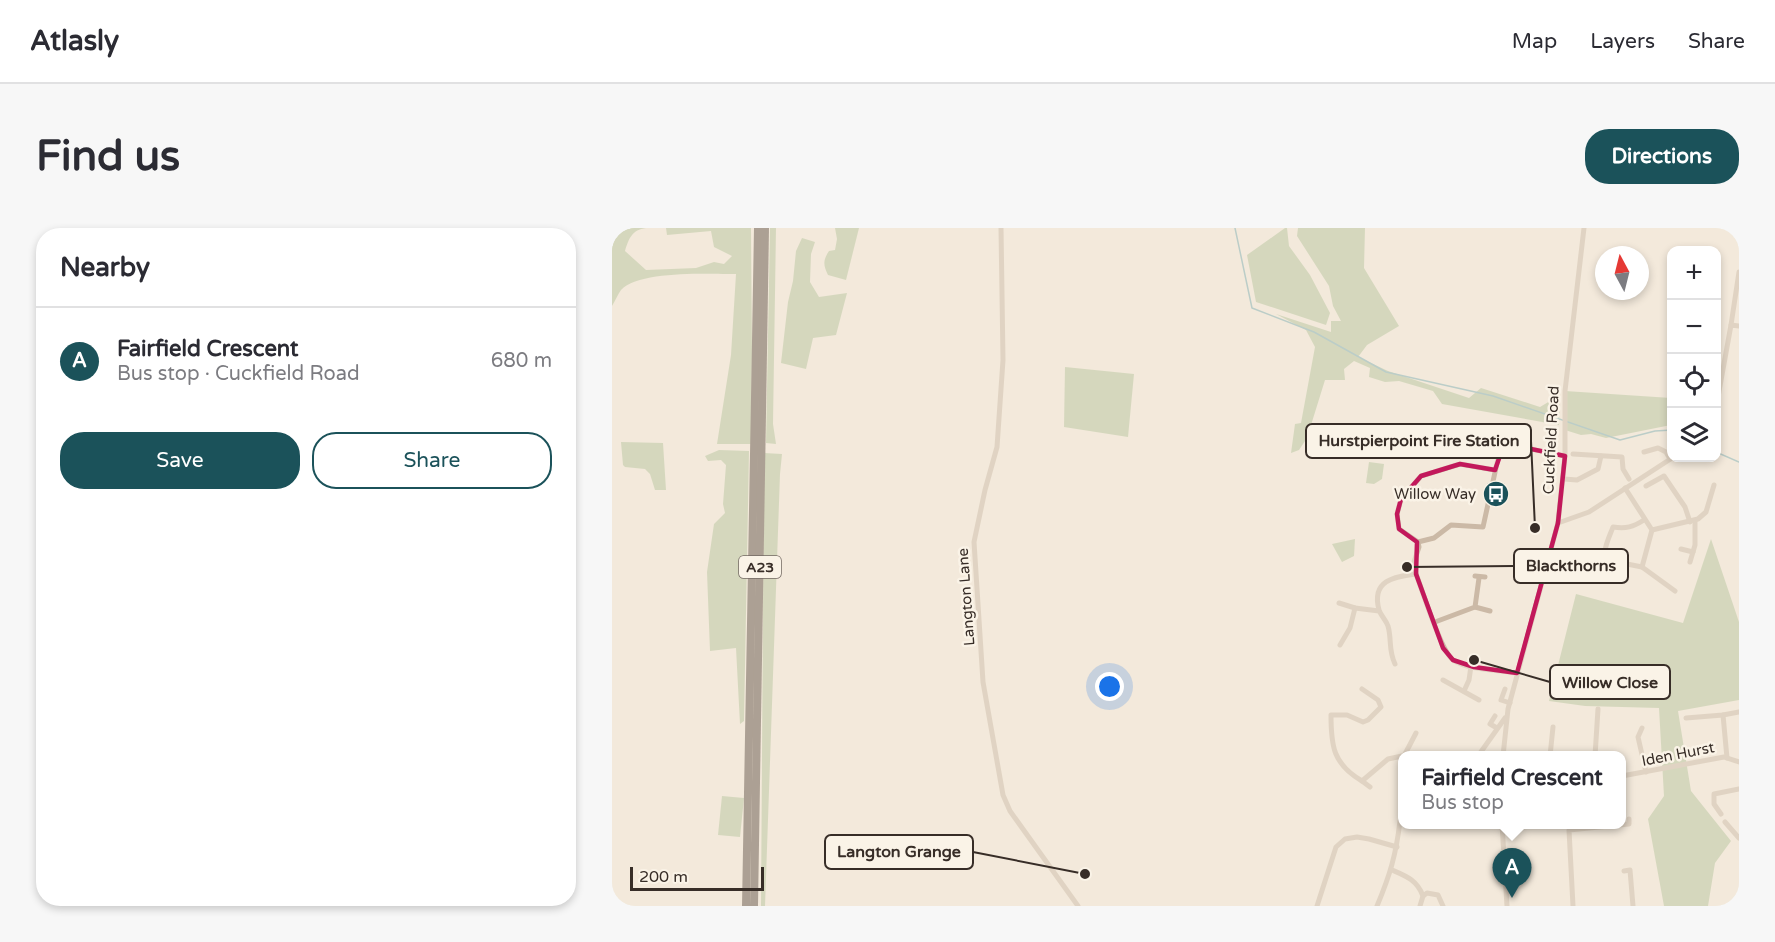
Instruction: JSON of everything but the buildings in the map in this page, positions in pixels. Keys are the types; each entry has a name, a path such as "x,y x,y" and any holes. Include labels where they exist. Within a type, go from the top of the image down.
{"highway":[{"name":"A23","path":"746,906 758,228"},
{"name":"A23","path":"754,906 765,228"}],"street":[{"name":"Langton Lane","path":"1001,228 1003,360 997,447 974,542 983,682 1003,795 1010,811 1078,906"},
{"name":"Cuckfield Road","path":"1504,751 1507,716 1517,673 1558,523 1564,479 1566,383 1584,228"},
{"path":"1721,380 1739,272"},
{"path":"1731,325 1739,326"},
{"path":"1495,470 1460,464 1420,476 1401,499 1396,514 1399,529 1418,542 1434,538 1451,525 1483,527 1495,470 1503,447 1512,445 1565,456"},
{"path":"1644,452 1658,448 1667,453"},
{"path":"1573,454 1622,457 1630,455"},
{"path":"1564,479 1577,480 1598,469 1601,456"},
{"path":"1622,457 1623,469 1629,479"},
{"path":"1558,523 1589,512 1667,461"},
{"path":"1646,486 1666,474 1685,507 1696,533 1690,562"},
{"path":"1652,530 1692,521 1706,512 1714,485"},
{"path":"1625,488 1652,530"},
{"path":"1644,520 1635,526 1613,527 1604,555 1605,561 1608,565 1622,563 1642,567 1675,591"},
{"path":"1642,567 1652,530"},
{"path":"1418,542 1419,547 1414,562 1416,574 1443,648 1453,660 1471,666 1517,673"},
{"path":"1681,549 1693,552"},
{"path":"1395,664 1390,652 1388,627 1379,611 1379,591 1382,584 1389,579 1416,574"},
{"path":"1475,607 1480,577"},
{"path":"1375,580 1382,584"},
{"path":"1339,603 1379,611"},
{"path":"1435,622 1475,607 1490,610"},
{"path":"1340,645 1350,627 1355,608"},
{"path":"1464,691 1469,680 1471,666"},
{"path":"1443,680 1479,700"},
{"path":"1505,689 1501,700 1510,703"},
{"path":"1362,691 1376,698 1382,706"},
{"path":"1370,787 1346,770 1333,750 1331,712 1347,714 1360,722 1365,721 1382,706 1390,703"},
{"path":"1595,751 1598,709"},
{"path":"1686,718 1739,712"},
{"path":"1723,715 1735,759"},
{"path":"1495,716 1491,724 1497,728"},
{"path":"1481,751 1507,716"},
{"path":"1551,751 1554,727"},
{"path":"1642,728 1638,737 1646,772"},
{"path":"1406,751 1416,733"},
{"path":"1362,781 1388,759 1398,757"},
{"name":"Iden Hurst","path":"1626,775 1680,765 1735,759"},
{"path":"1721,814 1714,804 1714,794 1739,789"},
{"path":"1626,824 1629,824 1629,819"},
{"path":"1725,822 1739,838"},
{"path":"1377,906 1392,870 1399,829"},
{"path":"1502,829 1507,906"},
{"path":"1573,906 1569,830 1579,829"},
{"path":"1317,906 1336,847 1345,839 1357,837 1397,847"},
{"path":"1392,870 1410,878 1420,887 1424,896"},
{"path":"1624,871 1630,870 1633,906"},
{"path":"1420,906 1427,893 1438,895 1443,906"}],"highlighted area":[{"path":"1512,445 1565,456 1558,523 1517,673 1474,667 1453,660 1443,648 1416,574 1417,542 1399,529 1397,514 1401,499 1421,476 1460,464 1495,470 1503,447"}],"green space":[{"path":"612,228 646,228 632,235 625,251 646,270 696,268 714,262 724,264 732,256 714,247 711,231 667,235 666,228 751,228 751,444 717,444 731,355 736,274 693,274 643,279 621,290 612,306"},
{"path":"770,228 776,228 773,424 776,444 766,443"},
{"path":"835,228 859,228 846,280 828,275 825,265 829,251 835,250 837,239"},
{"path":"1287,228 1289,246 1310,275 1330,313 1326,325 1256,302 1247,255"},
{"path":"1298,228 1365,228 1364,268 1399,326 1367,345 1358,357 1388,371 1469,398 1481,388 1540,407 1560,395 1559,425 1442,404 1433,391 1399,381 1385,382 1369,377 1370,368 1354,361 1344,369 1345,380 1325,380 1307,438 1299,450 1291,453 1295,424 1301,423 1315,347 1306,330 1276,314 1331,332 1331,321 1341,321 1333,306 1329,286 1297,236"},
{"path":"802,238 815,242 811,254 810,282 819,297 847,293 836,335 813,338 806,369 781,363 796,251"},
{"path":"1065,367 1134,374 1128,437 1064,427"},
{"path":"1565,391 1667,398 1667,426 1606,438 1591,434 1581,435 1565,430"},
{"path":"621,442 663,443 666,490 655,490 650,474 645,469 623,465"},
{"path":"719,450 749,451 744,721 740,724 736,648 710,651 707,572 714,524 725,513 723,504 726,465 721,460 708,461 705,456"},
{"path":"764,453 782,454 765,906 761,906"},
{"path":"1369,462 1384,464 1382,479 1374,484 1366,483"},
{"path":"1355,539 1354,556 1342,562 1332,544"},
{"path":"1711,539 1739,622 1739,700 1678,711 1691,791 1731,841 1715,863 1708,906 1664,906 1648,819 1664,796 1659,708 1585,706 1549,701 1576,594 1683,623"},
{"path":"722,796 744,798 740,837 718,835"}],"waterway":[{"path":"1235,228 1252,308 1314,332 1386,372 1493,396 1620,440 1667,430"},
{"path":"1721,454 1739,462"}],"place":[{"name":"Willow Way","path":"1496,494"},
{"name":"Hurstpierpoint Fire Station","path":"1535,528"},
{"name":"Blackthorns","path":"1407,567"},
{"name":"Willow Close","path":"1474,660"},
{"name":"Langton Grange","path":"1085,874"},
{"name":"Fairfield Crescent","path":"1512,898"}]}
